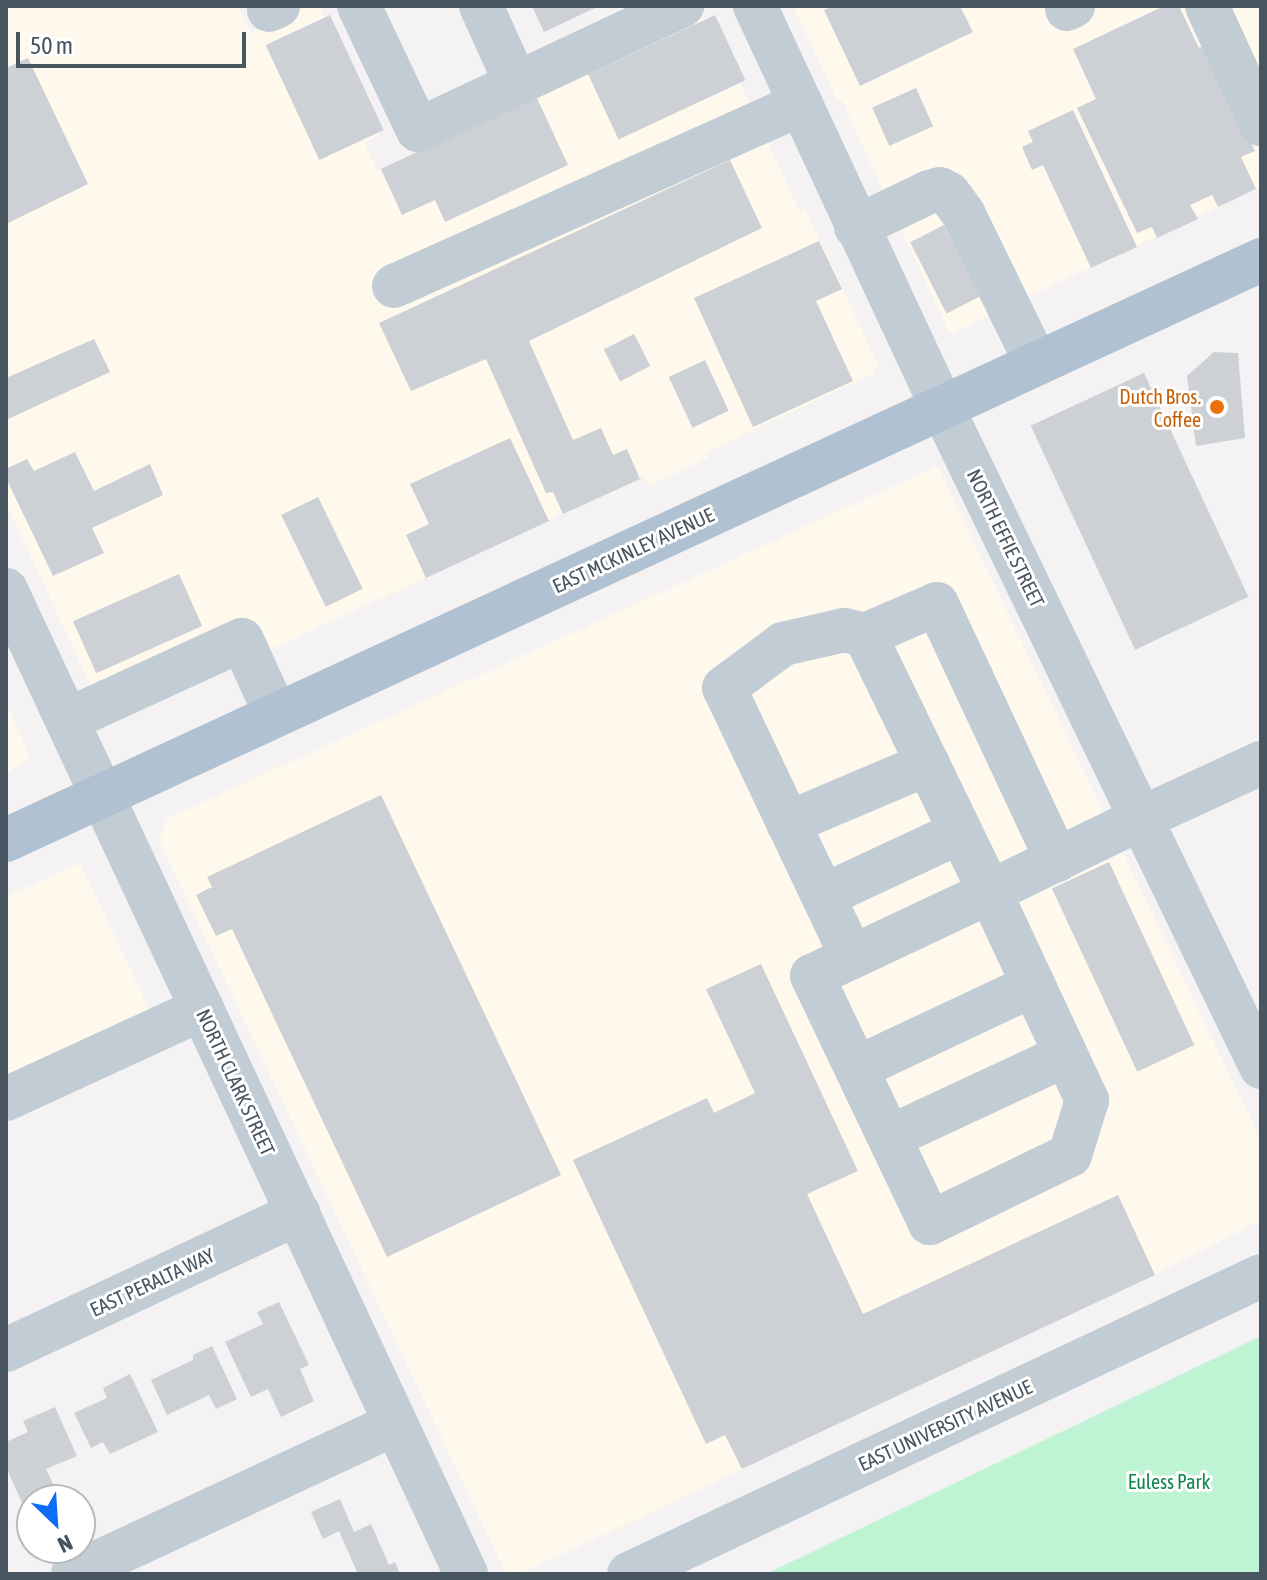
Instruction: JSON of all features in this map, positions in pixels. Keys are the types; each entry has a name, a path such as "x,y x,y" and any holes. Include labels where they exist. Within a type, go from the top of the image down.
{"main road":[{"name":"EAST MCKINLEY AVENUE","path":"6,840 1036,363 1258,268"}],"street":[{"path":"359,6 418,130 675,7"},
{"path":"481,6 516,83"},
{"name":"NORTH EFFIE STREET","path":"755,6 856,227 1261,1067"},
{"path":"1207,6 1261,124"},
{"path":"394,286 801,104"},
{"path":"856,227 940,189 949,194 963,213 1036,363"},
{"name":"NORTH CLARK STREET","path":"6,590 466,1574"},
{"path":"852,957 724,688 783,644 844,630 865,635 937,604 1057,860"},
{"path":"865,635 990,892 1087,1100 1070,1155 930,1223 812,976 990,892 1057,860 1142,818 1261,763"},
{"path":"67,720 242,640 276,715"},
{"path":"788,823 928,764"},
{"path":"823,896 960,832"},
{"path":"857,1068 1033,985"},
{"path":"6,1099 202,1009"},
{"path":"890,1137 1066,1055"},
{"name":"EAST PERALTA WAY","path":"6,1350 298,1213"},
{"name":"EAST UNIVERSITY AVENUE","path":"629,1574 1261,1276"},
{"path":"73,1574 394,1424"}],"shaded area":[{"path":"6,6 238,6 251,33 309,6 319,6 379,135 364,142 378,171 709,16 799,210 805,208 879,367 874,369 875,373 706,452 708,458 649,486 643,476 109,725 6,503"},
{"path":"793,6 1261,6 1261,187 950,334 842,101 838,102"},
{"path":"937,466 1261,1140 1261,1220 1155,1275 520,1574 506,1574 159,840 168,818"},
{"path":"6,704 28,751 28,760 6,773"},
{"path":"80,863 152,1015 6,1083 6,897"}],"green space":[{"name":"Euless Park","path":"1261,1336 1261,1574 766,1574"}],"building":[{"path":"532,6 599,6 544,32"},
{"path":"833,6 960,6 973,32 860,86 824,10"},
{"path":"1164,6 1179,6 1199,48 1205,45 1255,151 1241,157 1256,189 1218,207 1212,195 1190,205 1198,219 1157,238 1152,227 1137,233 1077,108 1096,99 1073,49"},
{"path":"330,15 384,130 319,160 266,45"},
{"path":"715,15 745,80 619,139 588,74"},
{"path":"28,58 88,184 6,224 6,68"},
{"path":"916,88 933,126 889,146 872,108"},
{"path":"536,96 568,165 445,222 435,200 402,215 381,169"},
{"path":"1073,110 1137,247 1091,268 1043,165 1032,170 1022,147 1033,142 1028,131"},
{"path":"730,160 762,228 529,341 573,440 601,428 613,455 627,449 640,479 563,514 553,492 546,493 486,359 411,391 379,323"},
{"path":"944,225 980,296 946,314 910,242"},
{"path":"819,241 842,289 816,301 853,381 753,427 694,298"},
{"path":"634,334 650,366 620,382 604,349"},
{"path":"94,339 110,372 6,420 6,378"},
{"name":"Dutch Bros. Coffee","path":"1214,352 1238,353 1245,438 1196,446 1187,376"},
{"path":"705,360 729,411 692,428 669,377"},
{"path":"1144,373 1248,597 1135,650 1031,426"},
{"path":"510,438 549,521 426,578 406,535 429,524 410,484"},
{"path":"75,452 94,491 150,464 163,495 92,528 104,553 53,576 6,478 6,469 27,459 34,471"},
{"path":"318,497 363,589 326,607 281,515"},
{"path":"179,574 202,626 96,673 73,621"},
{"path":"381,795 561,1175 387,1257 232,929 216,936 196,895 212,887 207,877"},
{"path":"1109,862 1194,1045 1137,1072 1052,889"},
{"path":"761,964 858,1171 807,1194 863,1314 1118,1195 1155,1275 742,1469 725,1435 706,1444 573,1160 707,1098 714,1113 755,1093 706,989"},
{"path":"279,1302 309,1365 300,1369 314,1401 281,1417 268,1389 251,1397 225,1342 263,1324 257,1312"},
{"path":"212,1346 237,1399 216,1409 209,1395 167,1415 151,1380 193,1360 193,1355"},
{"path":"130,1374 158,1432 110,1454 103,1442 91,1448 74,1413 107,1398 103,1388"},
{"path":"55,1407 77,1456 46,1469 53,1484 16,1484 16,1489 6,1467 6,1442 28,1432 23,1421"},
{"path":"340,1499 354,1532 371,1524 389,1565 395,1562 400,1574 358,1574 339,1531 323,1539 311,1512"}],"place":[{"name":"Dutch Bros. Coffee","path":"1217,407"}]}
